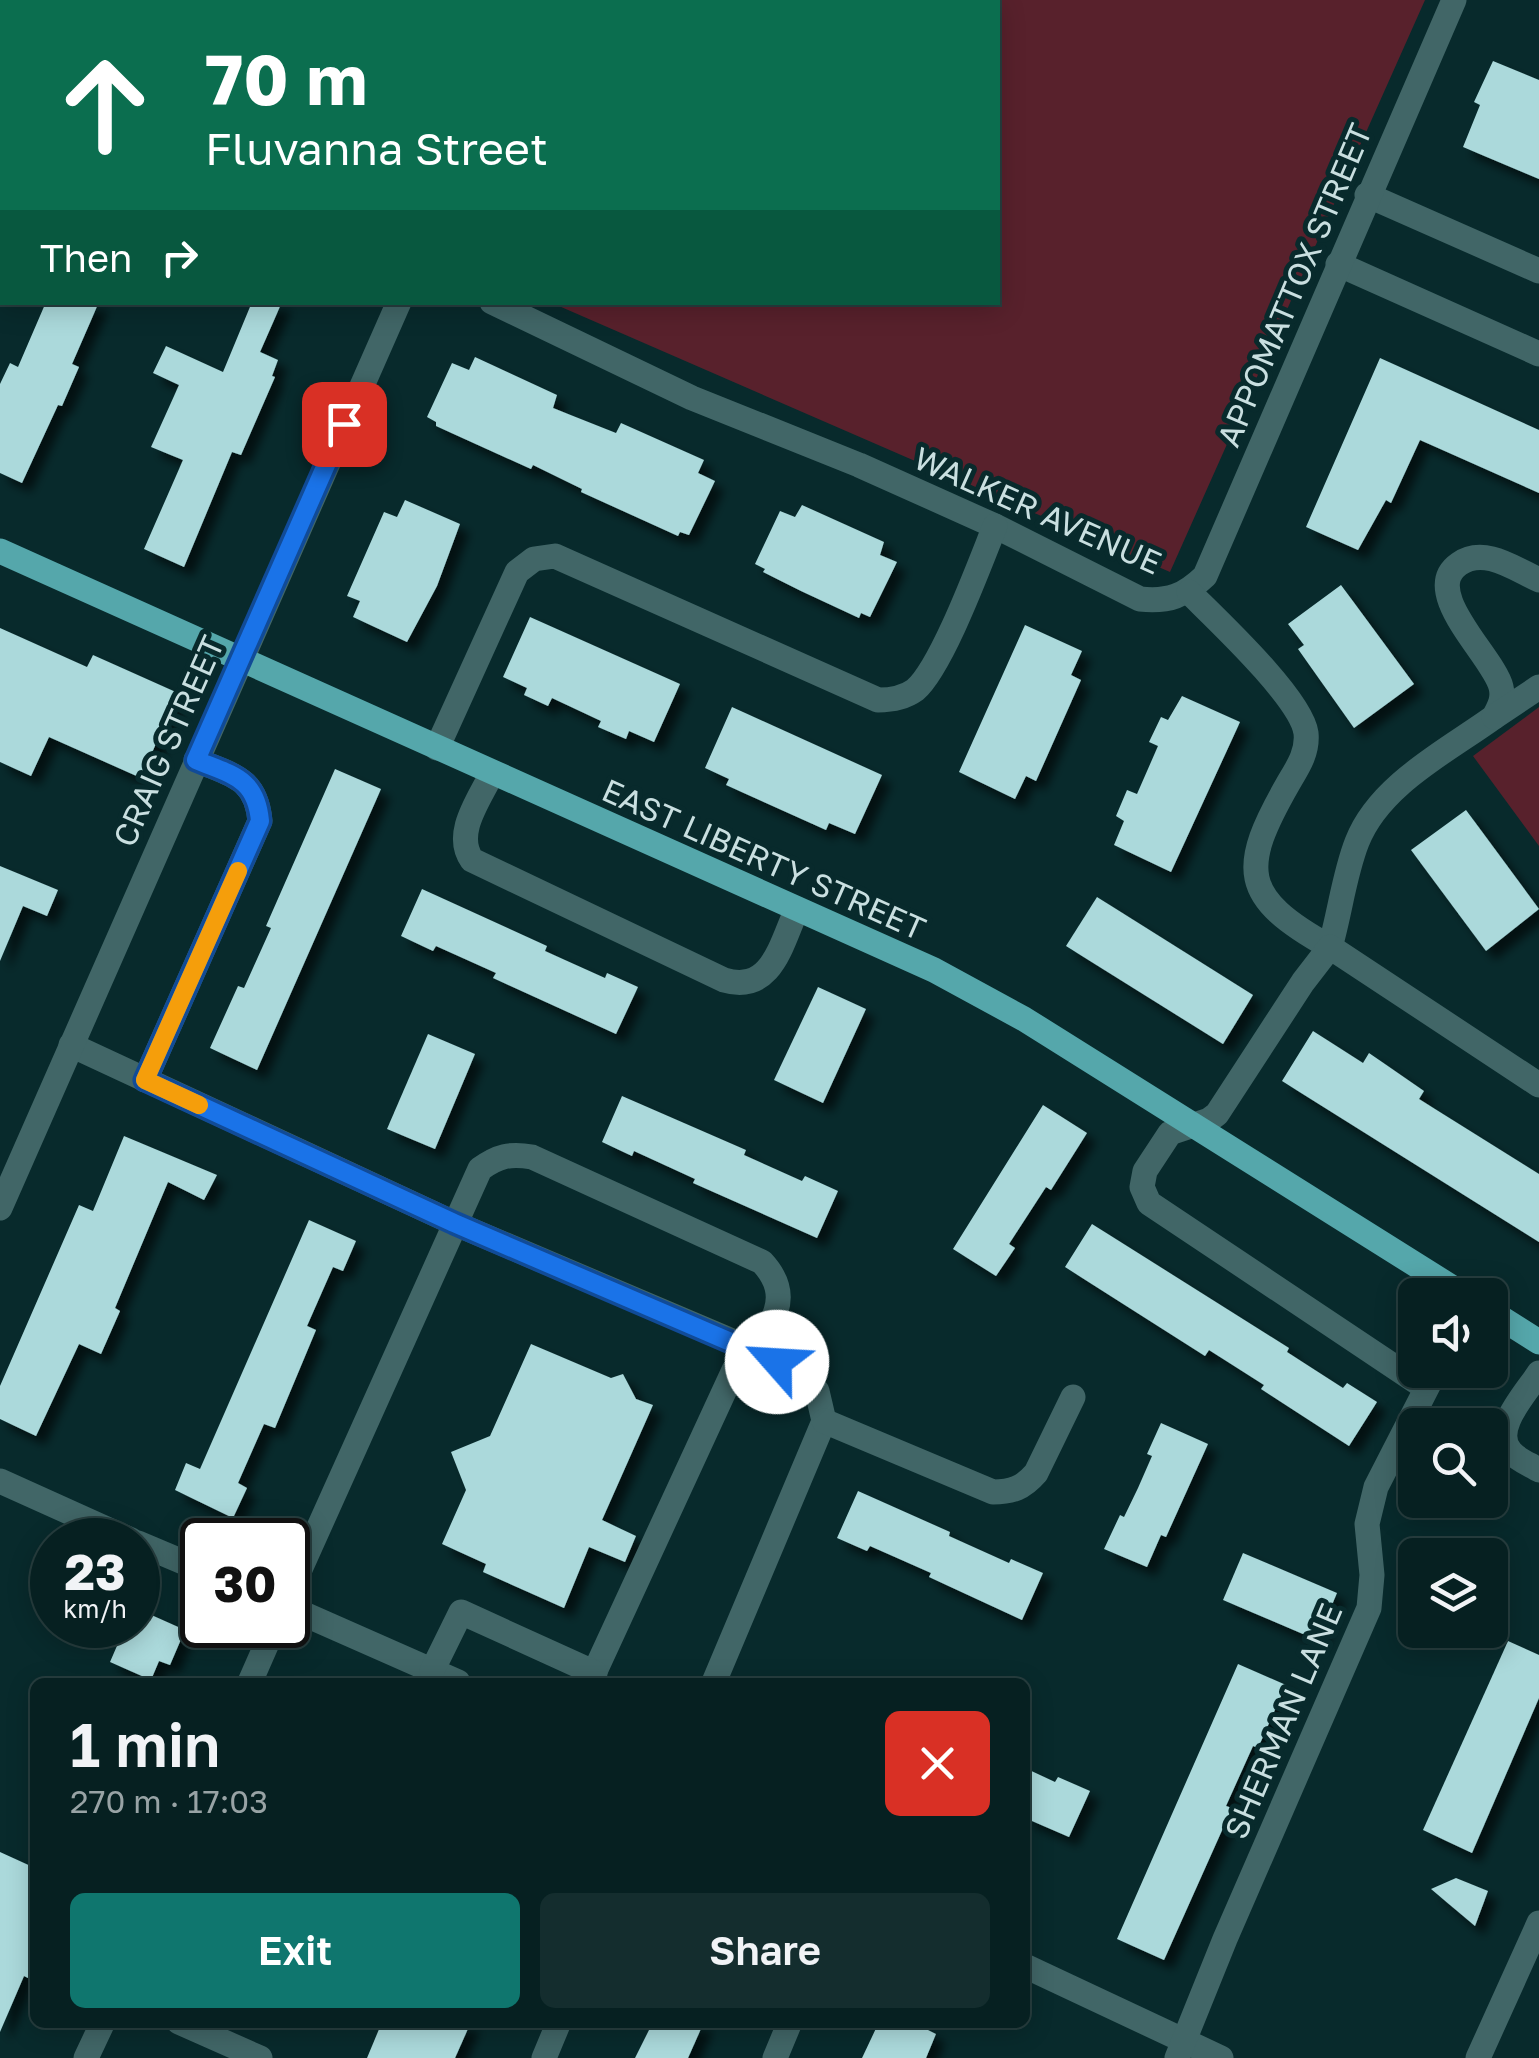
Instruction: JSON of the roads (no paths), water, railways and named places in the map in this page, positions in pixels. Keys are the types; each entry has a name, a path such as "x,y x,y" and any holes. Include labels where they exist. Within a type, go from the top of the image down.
{"main road":[{"name":"EAST LIBERTY STREET","path":"0,550 934,970 1024,1019 1437,1278"},
{"path":"1508,1323 1539,1342"}],"street":[{"name":"APPOMATTOX STREET","path":"1189,592 1206,576 1454,0"},
{"path":"1368,195 1539,270"},
{"path":"1338,264 1539,354"},
{"name":"CRAIG STREET","path":"0,1208 398,305"},
{"name":"WALKER AVENUE","path":"498,305 692,398 859,465 994,526 1140,599 1161,601 1189,592 1255,659 1298,713 1306,732 1304,756 1276,806 1255,862 1255,874 1261,895 1272,909 1330,948"},
{"path":"437,748 517,572 534,559 556,556 878,700 894,700 912,692 926,678 969,591 994,526"},
{"path":"1494,717 1502,702 1502,686 1453,607 1447,593 1447,578 1454,566 1470,557 1488,557 1539,580"},
{"path":"1398,1358 1150,1203 1142,1187 1145,1171 1170,1133 1217,1114 1302,982 1330,948 1358,840 1399,785 1539,686"},
{"path":"145,1080 260,821 258,802 249,786 240,778 196,760"},
{"path":"492,773 463,835 465,850 472,860 724,980 753,982 768,970 796,909"},
{"path":"1330,948 1539,1084"},
{"path":"71,1045 454,1223 751,1349 803,1376 817,1391 824,1420 716,1678"},
{"path":"310,1547 454,1223 480,1169 495,1158 514,1154 532,1158 762,1262 775,1276 779,1306 763,1336 734,1370 593,1678 461,1612 432,1671"},
{"path":"1539,1373 1505,1426 1505,1442 1511,1452 1539,1470"},
{"name":"SHERMAN LANE","path":"1181,2049 1368,1608 1372,1576 1367,1524 1376,1487 1426,1388"},
{"path":"824,1420 993,1492 1011,1492 1027,1484 1036,1473 1073,1396"},
{"path":"0,1481 83,1518"},
{"path":"310,1617 449,1678"},
{"path":"252,1678 265,1648"},
{"path":"1478,2058 1539,1922"},
{"path":"1030,1969 1181,2049 1221,2058"},
{"path":"86,2058 99,2028"},
{"path":"192,2028 260,2058"},
{"path":"544,2058 557,2028"},
{"path":"775,2058 788,2028"}]}
